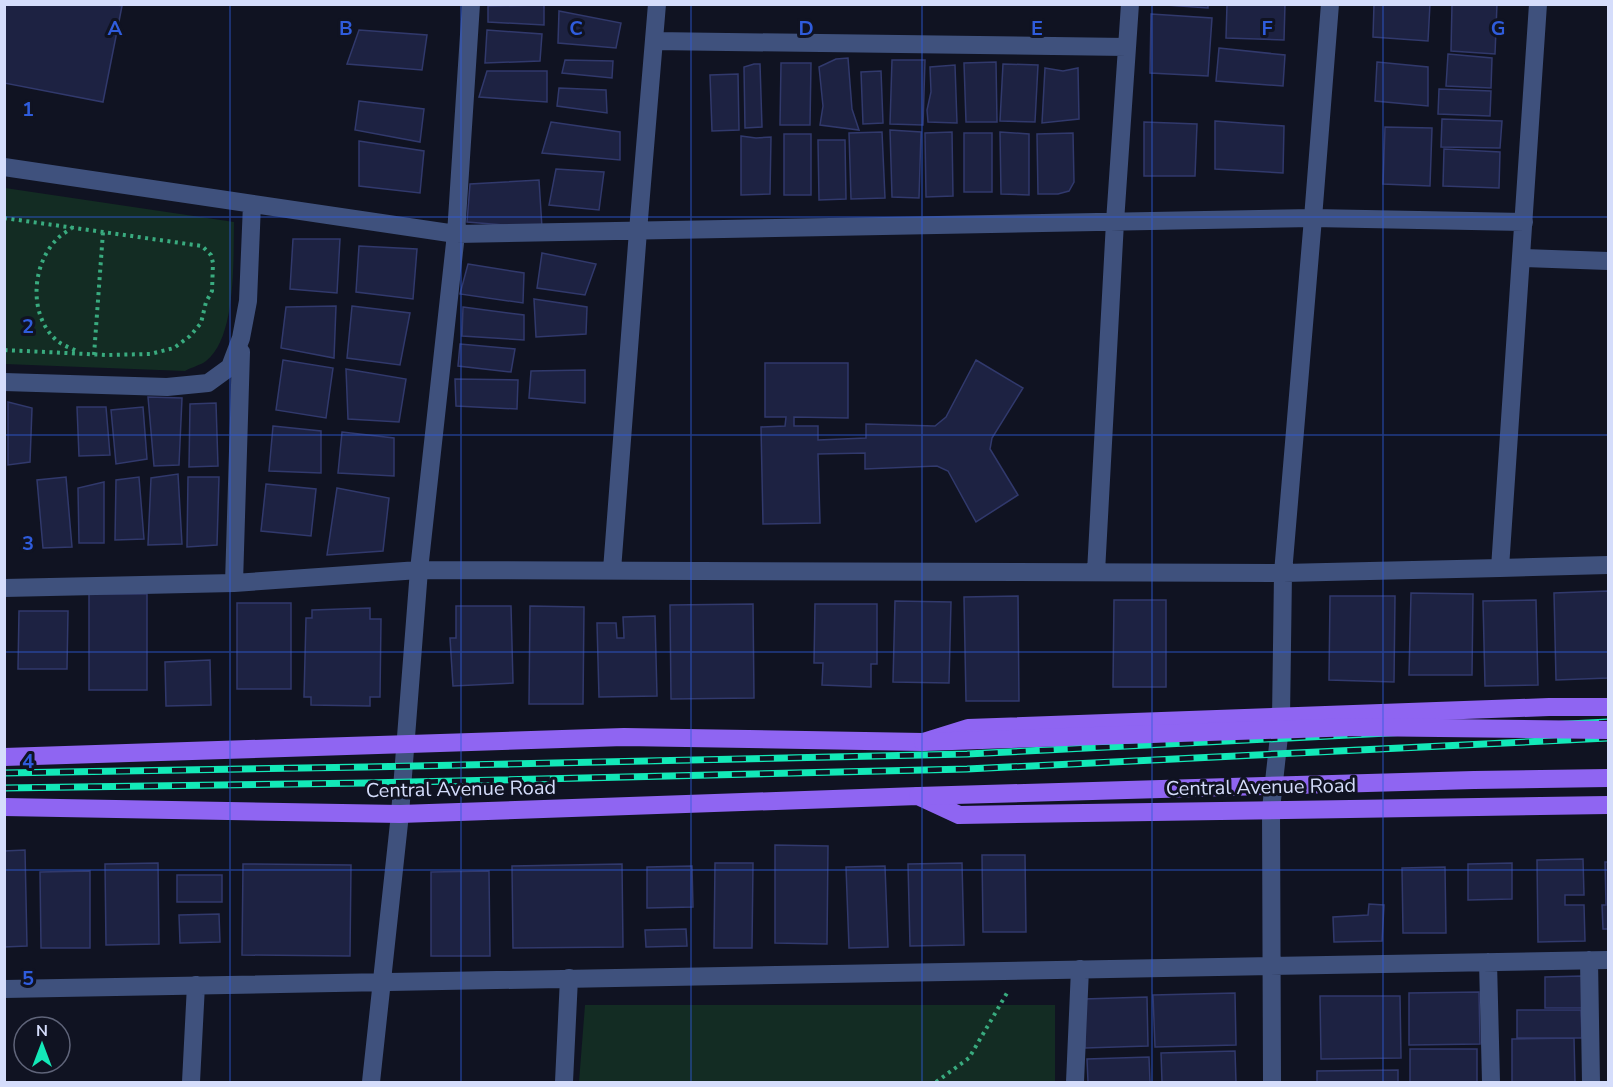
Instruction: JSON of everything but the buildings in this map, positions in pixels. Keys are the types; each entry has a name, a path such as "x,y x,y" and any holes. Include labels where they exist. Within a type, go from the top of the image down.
{"main road":[{"path":"923,742 968,728 1549,707 1608,707"},
{"path":"4,757 624,737 923,742 1354,727 1608,730"},
{"name":"Central Avenue Road","path":"4,807 400,814 918,796 1608,777"},
{"name":"Central Avenue Road","path":"918,796 960,815 1608,805"}],"street":[{"path":"371,1083 400,814 419,570 456,234 471,4"},
{"path":"612,570 657,4"},
{"path":"1096,572 1115,222 1130,4"},
{"path":"1272,1083 1271,809 1281,718 1283,573 1330,4"},
{"path":"1500,568 1538,4"},
{"path":"654,41 1127,47"},
{"path":"4,167 456,234 1313,218 1524,222"},
{"path":"234,583 241,338 248,301 252,204"},
{"path":"1521,258 1608,261"},
{"path":"4,382 167,387 208,382 230,367 241,338"},
{"path":"4,588 234,583 419,570 1283,573 1608,565"},
{"path":"1589,960 1591,1083"},
{"path":"4,988 1608,960"},
{"path":"1488,962 1491,1083"},
{"path":"1075,1083 1080,969"},
{"path":"564,1083 569,978"},
{"path":"191,1083 196,985"}],"path":[{"path":"4,218 202,246 211,255 213,282 201,323 190,336 174,348 150,354 94,355 4,350"},
{"path":"73,227 58,238 47,254 37,287 37,305 45,327 56,341 82,354"},
{"path":"94,355 103,232"},
{"path":"936,1083 969,1058 1020,970"}],"green space":[{"path":"5,188 234,222 231,296 223,334 216,350 206,361 185,371 5,364"},
{"path":"585,1005 1055,1005 1055,1082 579,1082"}],"railway":[{"path":"4,773 967,754 1608,722"},
{"path":"4,788 366,783 967,769 1608,738"}]}
